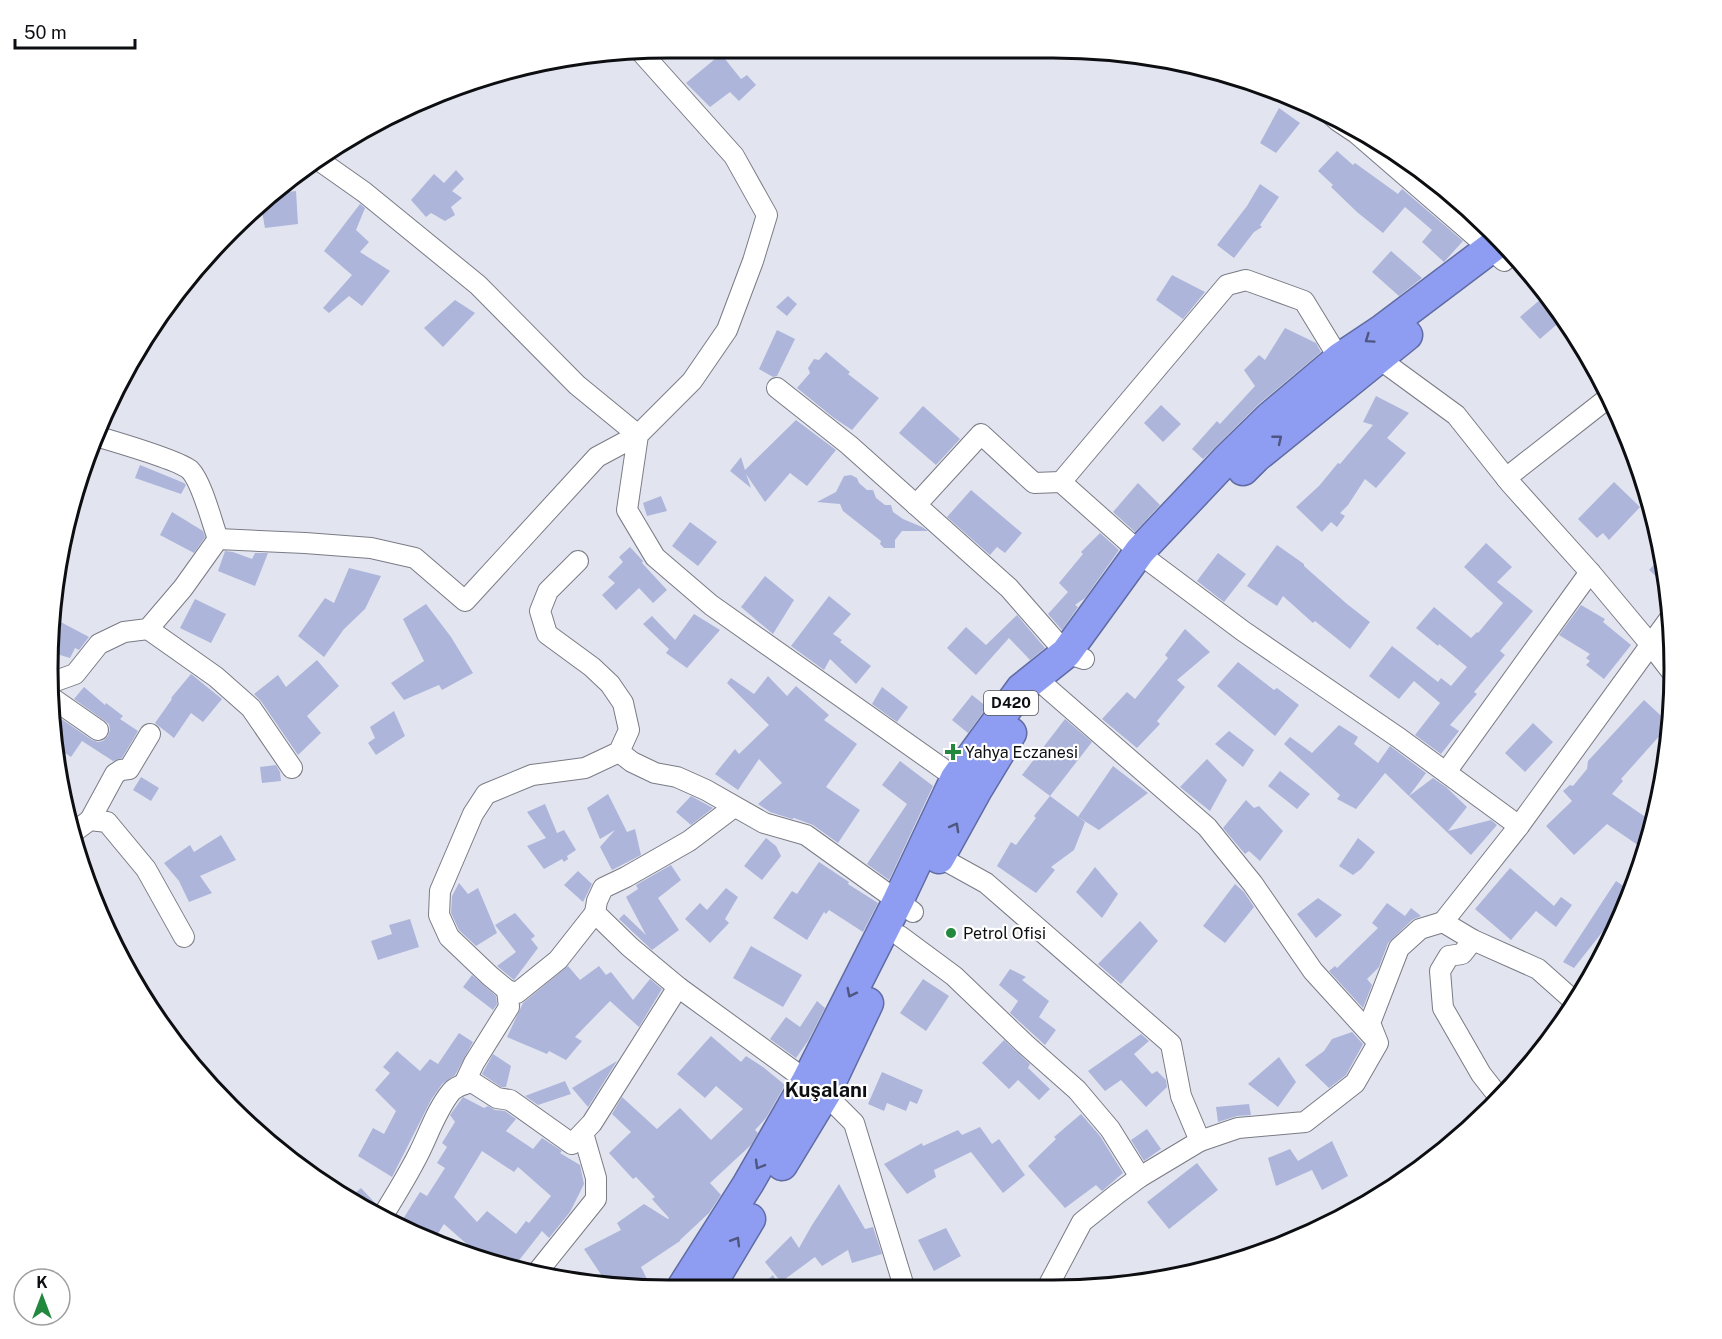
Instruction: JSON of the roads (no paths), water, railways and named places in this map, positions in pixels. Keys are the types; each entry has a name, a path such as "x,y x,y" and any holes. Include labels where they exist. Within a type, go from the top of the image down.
{"highway":[{"name":"D420","path":"904,917 939,857 966,784 999,752 1044,685 1075,656 1146,557 1256,457 1382,330 1499,253"},
{"name":"D420","path":"1345,368 1378,358 1500,253"},
{"name":"D420","path":"712,1280 904,917 966,784 1021,689 1075,656"},
{"name":"D420","path":"687,1280 748,1184 816,1087"}],"street":[{"path":"218,539 370,548 415,558 465,601 597,457 638,435 692,381 727,330 753,261 767,215 734,156 647,59"},
{"path":"1386,157 1486,238"},
{"path":"325,165 364,192 478,285 577,385 638,435"},
{"path":"1061,482 1227,285 1246,280 1304,301 1345,368"},
{"path":"1378,358 1456,415 1506,478 1590,572 1664,661"},
{"path":"777,388 849,445 1009,588 1075,656"},
{"path":"1506,478 1602,403"},
{"path":"916,505 981,434 1034,483 1061,482 1146,557 1243,631 1399,738 1519,826"},
{"path":"638,435 627,510 655,557 711,604 966,784"},
{"path":"104,438 189,469 196,479 218,539"},
{"path":"148,629 183,588 218,539"},
{"path":"578,561 548,591 540,611 547,634 610,684 623,703 629,730 618,752 585,768 532,775 486,794 473,814 440,891 439,915 449,936 490,976 507,990 517,993 558,960 595,913 603,888 689,842 734,807"},
{"path":"1446,772 1590,572"},
{"path":"59,680 75,674 99,644 124,632 148,629 216,677 251,708 292,768"},
{"path":"1378,1043 1370,1023 1400,948 1420,928 1443,922 1519,826 1662,629"},
{"path":"1044,685 1207,827 1253,884 1313,972 1378,1043"},
{"path":"60,703 98,730"},
{"path":"79,828 90,820 116,774 121,770 129,769 150,734"},
{"path":"618,752 655,773 677,777 706,790 764,823 806,835 904,917 954,976 1077,1090 1110,1129 1140,1177"},
{"path":"90,820 106,822 146,869 184,937"},
{"path":"939,857 986,883 1171,1044 1181,1096 1200,1141"},
{"path":"595,913 630,947 678,987 816,1087 854,1124 903,1280"},
{"path":"1443,922 1473,940 1538,969 1568,997"},
{"path":"1473,940 1462,954 1449,956 1440,971 1443,1008 1481,1074 1495,1091"},
{"path":"386,1210 418,1154 434,1119 453,1090 464,1084 472,1082 497,1098 510,1100 572,1144 592,1123 678,987"},
{"path":"464,1084 474,1063 509,1007 507,990"},
{"path":"1051,1280 1082,1222 1140,1177 1200,1141 1238,1128 1305,1122 1355,1083 1378,1043"},
{"path":"541,1267 596,1199 596,1179 582,1133"}],"place":[{"name":"Yahya Eczanesi","path":"953,752"},
{"name":"Petrol Ofisi","path":"951,933"}],"district":[{"name":"Kuşalanı","path":"826,1090"}]}
